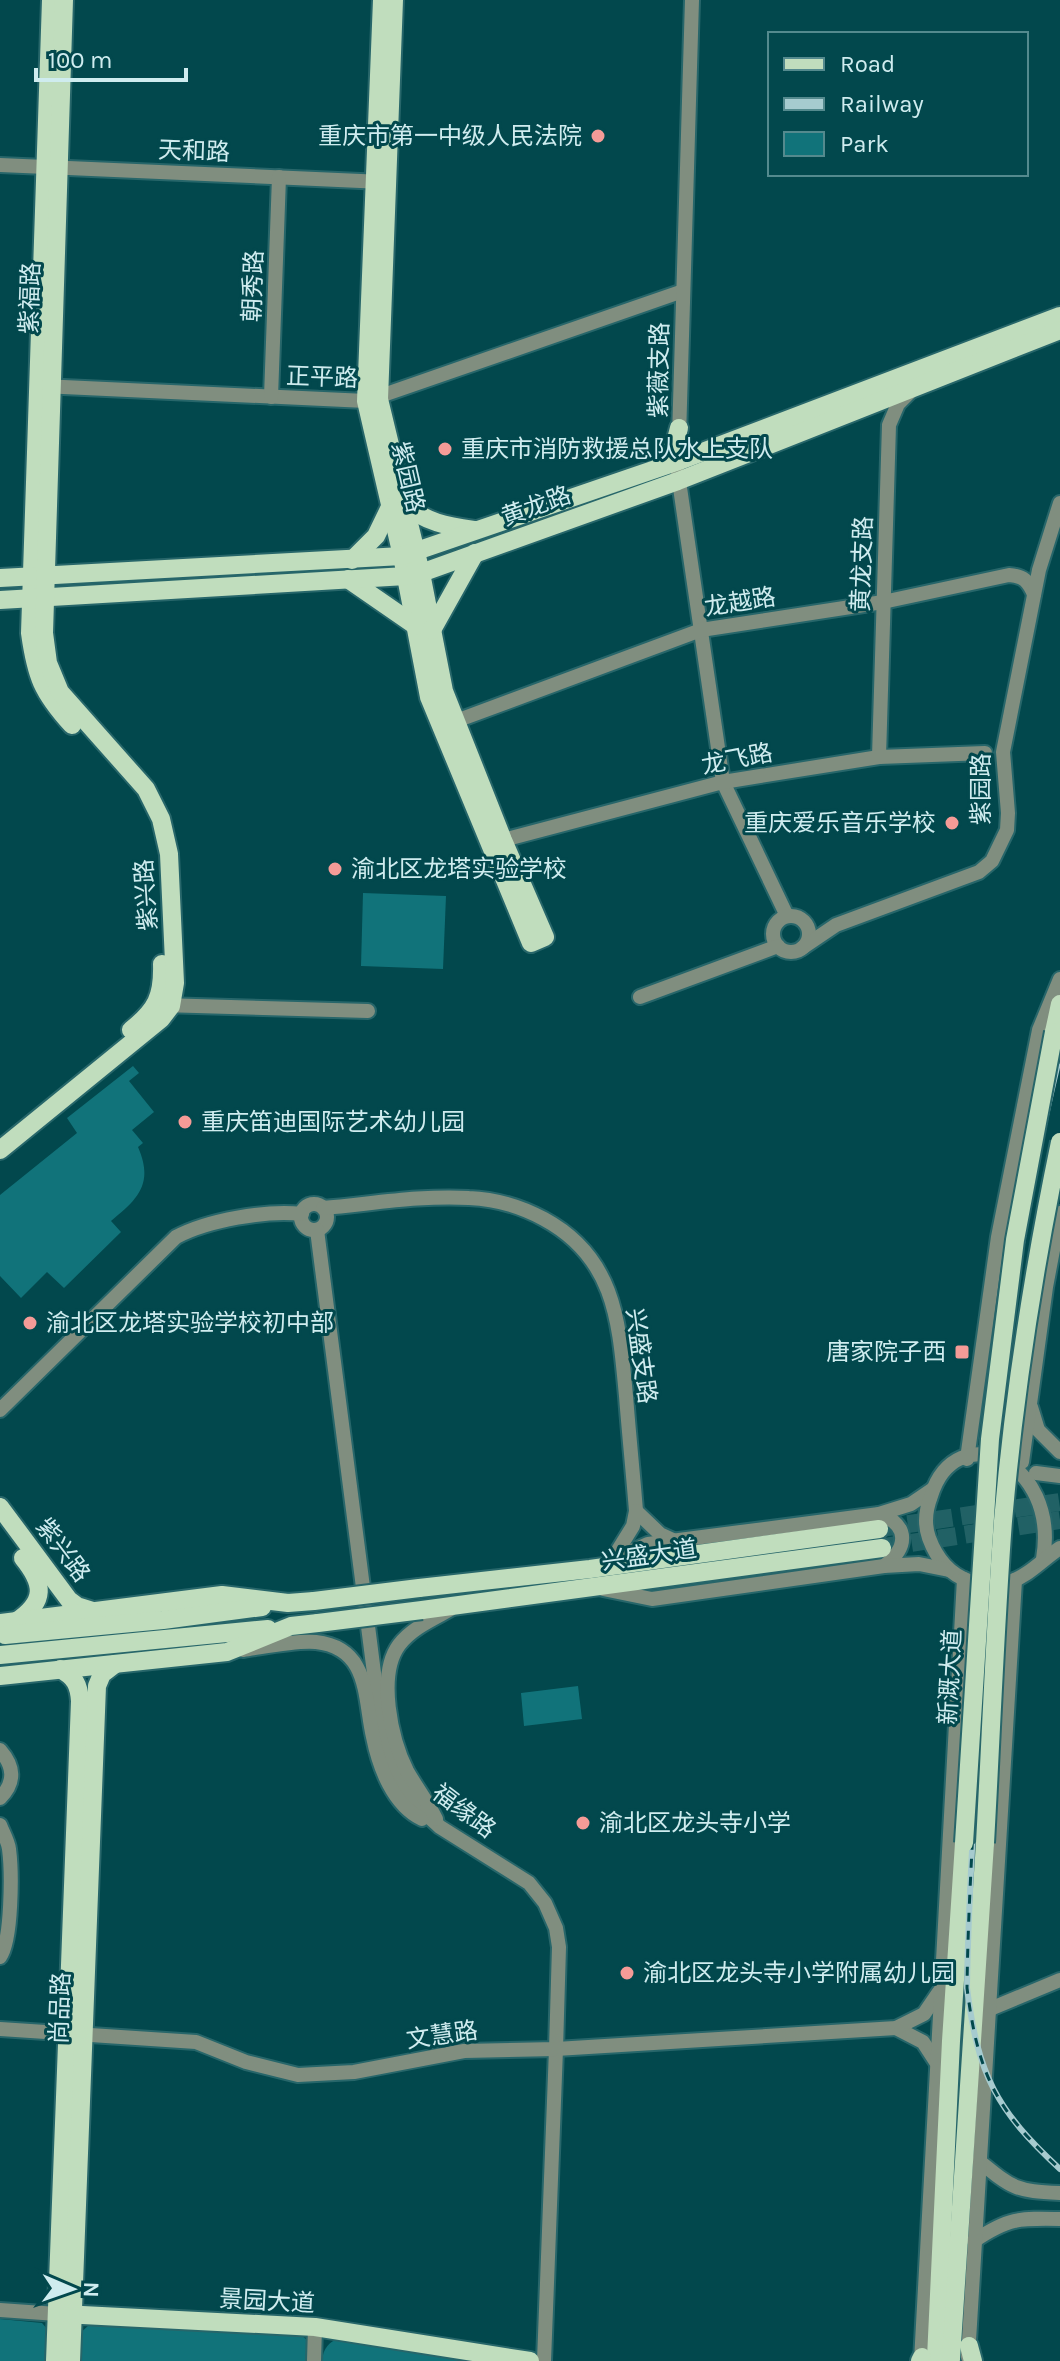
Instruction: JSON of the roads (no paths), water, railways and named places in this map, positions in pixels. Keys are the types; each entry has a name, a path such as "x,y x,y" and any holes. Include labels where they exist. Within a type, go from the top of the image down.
{"main road":[{"name":"紫福路","path":"38,598 52,167 51,0"},
{"name":"紫福路","path":"52,167 64,0"},
{"name":"紫园路","path":"381,182 382,0"},
{"name":"紫园路","path":"394,0 381,182 372,400 414,574 424,628 429,697 538,940 503,840 444,691 424,628"},
{"name":"黄龙路","path":"0,600 414,574 678,481 1059,327"},
{"name":"黄龙路","path":"0,578 352,560 409,554 1059,327"},
{"name":"紫福路","path":"39,576 46,551 45,386"},
{"path":"657,469 674,447 679,428"},
{"path":"352,560 376,536 398,506 432,522 478,531"},
{"path":"46,551 56,566 70,574"},
{"path":"348,579 424,628 475,553"},
{"name":"紫兴路","path":"38,598 48,663 60,692 146,789 161,819 169,854 175,983 164,1005"},
{"name":"新溉大道","path":"945,2359 951,2041 990,1439 1015,1240 1060,1004"},
{"path":"0,1136 164,1005"},
{"path":"0,1150 143,1035 161,1019 164,1005"},
{"name":"新溉大道","path":"945,2359 985,1843 1002,1538 1011,1442 1038,1246 1060,1142"},
{"name":"紫兴路","path":"0,1507 69,1600 96,1612"},
{"name":"兴盛大道","path":"291,1626 459,1605 879,1522"},
{"name":"紫兴路","path":"0,1527 39,1583 35,1605 8,1622"},
{"name":"兴盛大道","path":"288,1603 419,1588 883,1557"},
{"path":"8,1622 222,1595 288,1603"},
{"path":"0,1635 163,1620 288,1603"},
{"path":"0,1676 227,1652 291,1626"},
{"path":"0,1655 291,1626"},
{"name":"尚品路","path":"75,2032 97,1686 102,1674 115,1664"},
{"name":"尚品路","path":"60,1669 71,1675 79,1686 80,1701 75,2032 65,2314 71,2361"},
{"name":"尚品路","path":"55,2361 65,2314"},
{"name":"景园大道","path":"65,2314 315,2327 530,2361"}],"street":[{"name":"紫薇支路","path":"692,0 678,481 723,782 787,916"},
{"name":"天和路","path":"0,165 381,182"},
{"name":"朝秀路","path":"271,397 279,177"},
{"name":"正平路","path":"45,386 372,400 683,291"},
{"name":"黄龙支路","path":"879,757 889,425 898,404 919,384"},
{"name":"紫园路","path":"836,925 979,872 992,861 1007,830 1003,752 1034,594 1060,503"},
{"name":"龙越路","path":"456,721 701,630 883,602 1009,575 1021,576 1034,594"},
{"path":"1004,771 996,760 985,753 1007,731"},
{"name":"龙飞路","path":"503,840 723,782 879,757 985,753"},
{"path":"787,916 822,926 836,925 791,952 778,946 773,939 774,927 787,916"},
{"path":"802,948 809,938 804,921"},
{"path":"640,997 778,946"},
{"path":"967,1459 998,1237 1039,1030 1060,979"},
{"path":"164,1005 368,1011"},
{"name":"兴盛支路","path":"323,1208 447,1198 492,1200 515,1205 561,1228 578,1241 605,1282 615,1310 636,1511"},
{"path":"317,1230 306,1227 302,1214 309,1205 323,1208"},
{"name":"福缘路","path":"323,1208 327,1214 326,1222 317,1230 382,1735 396,1775 416,1805 440,1827 529,1883 545,1903 556,1928 559,1947 544,2361"},
{"path":"1022,1462 1060,1213"},
{"path":"0,1410 176,1237 226,1220 302,1214"},
{"path":"974,1395 990,1415 1008,1418 1020,1413 1029,1403"},
{"path":"1029,1403 1038,1430 1060,1452"},
{"path":"1043,1559 1052,1543 1056,1525 1055,1506 1048,1488 1036,1473 1022,1462 1001,1454 967,1459 943,1474 933,1489 926,1510 927,1532 934,1553 949,1570 964,1579 989,1584 1015,1580 1060,1548"},
{"path":"1036,1473 1060,1476"},
{"path":"879,1522 933,1489"},
{"path":"612,1560 629,1533 636,1511 660,1534 674,1541"},
{"path":"590,1578 612,1560 648,1544 892,1519 901,1529 903,1543 896,1557 883,1557"},
{"path":"883,1557 949,1570"},
{"name":"新溉大道","path":"945,2359 936,2062 964,1579"},
{"path":"945,2359 974,2241 1015,1580"},
{"path":"440,1827 407,1770 394,1732 387,1681 390,1660 401,1642 419,1627 459,1605"},
{"path":"960,1648 966,1634 978,1625 993,1626 1004,1634 1012,1648"},
{"path":"227,1652 315,1642 339,1648 357,1665 365,1686 373,1739 387,1779 404,1806 416,1816 440,1827"},
{"path":"0,1750 8,1759 12,1778 9,1789 0,1798"},
{"path":"0,1825 9,1848 9,1913 7,1942 0,1957"},
{"path":"990,2009 1060,1980"},
{"path":"896,2028 924,2014 939,1992"},
{"path":"896,2028 923,2042 936,2062"},
{"name":"文慧路","path":"0,2029 196,2042 246,2062 298,2075 354,2072 464,2051 556,2049 896,2028"},
{"path":"979,2161 1003,2181 1023,2192 1060,2193"},
{"path":"974,2241 1000,2223 1025,2218 1060,2219"},
{"name":"景园大道","path":"0,2310 65,2314"},
{"path":"314,2361 315,2327"}],"tunnel":[{"path":"881,1528 1060,1502"},
{"path":"885,1547 1060,1520"}],"railway":[{"path":"1060,1055 1025,1223 1002,1392 982,1648 967,1988 977,2045 994,2089 1020,2128 1060,2169"}],"place":[{"name":"重庆市第一中级人民法院","path":"598,136"},
{"name":"重庆市消防救援总队水上支队","path":"445,449"},
{"name":"重庆爱乐音乐学校","path":"952,823"},
{"name":"渝北区龙塔实验学校","path":"335,869"},
{"name":"重庆笛迪国际艺术幼儿园","path":"185,1122"},
{"name":"渝北区龙塔实验学校初中部","path":"30,1323"},
{"name":"唐家院子西","path":"962,1352"},
{"name":"渝北区龙头寺小学","path":"583,1823"},
{"name":"渝北区龙头寺小学附属幼儿园","path":"627,1973"}]}
